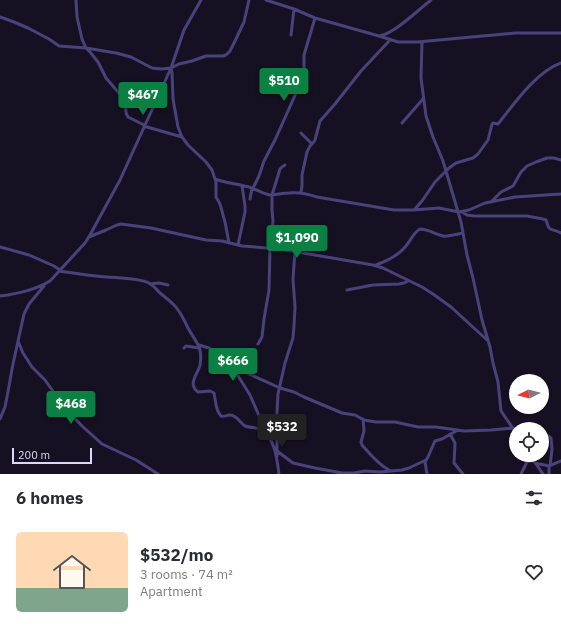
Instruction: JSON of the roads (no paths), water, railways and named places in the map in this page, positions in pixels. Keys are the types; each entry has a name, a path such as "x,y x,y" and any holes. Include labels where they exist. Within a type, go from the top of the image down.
{"street":[{"path":"76,0 77,17 82,39 86,48 98,62 105,77 125,100 126,115 144,125 144,127 182,137"},
{"path":"0,296 27,291 50,281 81,248 89,237 120,180 171,68 184,30 201,0"},
{"path":"0,17 28,28 59,46 101,50 136,59 155,69 171,68 178,64 206,56 226,55 230,51 244,22 249,0"},
{"path":"266,0 316,18 390,40 402,42 422,42 514,33 561,33"},
{"path":"379,36 385,35 395,29 431,0"},
{"path":"291,35 294,9"},
{"path":"250,199 252,188 259,176 267,155 299,87 303,75 304,55 316,18"},
{"path":"300,193 307,152 315,140 322,118 361,71 390,40"},
{"path":"422,42 421,69 423,99 428,125 446,170 454,197 461,212 467,255 474,278 482,320 498,382 501,411 509,423"},
{"path":"413,210 422,201 435,182 446,170 456,163 473,158 478,154 488,140 492,124 498,124 534,82 561,63"},
{"path":"171,68 173,99 178,127 182,137 212,170 215,179 216,197 220,204 229,243"},
{"path":"402,123 423,99"},
{"path":"301,133 312,144"},
{"path":"491,202 501,192 513,186 521,172 527,166 546,158 561,160"},
{"path":"258,344 262,337 269,290 270,248 273,221 272,195 280,169 285,165"},
{"path":"215,179 252,188 266,194 272,195 291,192 300,193 394,210 439,208 474,216 527,216 546,220 549,229 561,233"},
{"path":"238,245 245,212 242,186"},
{"path":"461,212 485,203 520,196 561,194"},
{"path":"89,237 121,224 151,228 206,240 270,248 376,265 422,287 440,299 487,340"},
{"path":"376,265 400,252 414,234 420,229 444,237 463,234"},
{"path":"0,247 28,255 60,270 100,276 127,278 150,284 168,285"},
{"path":"277,464 277,400 284,363 294,332 295,307 293,278 295,252"},
{"path":"347,290 373,285 399,284 409,281"},
{"path":"0,419 5,407 18,341 26,310 34,297 45,284"},
{"path":"150,284 176,307 199,346 199,367 193,382 195,390 198,392 210,391 214,393 219,415 234,416 244,425 259,429 267,435"},
{"path":"18,341 32,368 45,380 65,408 82,426 102,444 136,460 158,474"},
{"path":"184,348 186,346 209,348 249,374 342,413 355,415 363,419 376,422 386,421 458,430 509,428"},
{"path":"233,364 235,371 250,395 267,435 270,438 276,454 278,474"},
{"path":"363,419 364,431 361,442 362,445 384,468 391,471"},
{"path":"427,474 425,463 435,441 442,439 458,430"},
{"path":"450,434 455,444 454,463 463,474"},
{"path":"549,437 551,438 552,447 549,474"},
{"path":"277,451 293,463 342,473 362,471 380,472 406,469 426,460"},
{"path":"534,462 550,466 561,461"},
{"path":"521,474 527,462"},
{"path":"534,462 543,474"}]}
